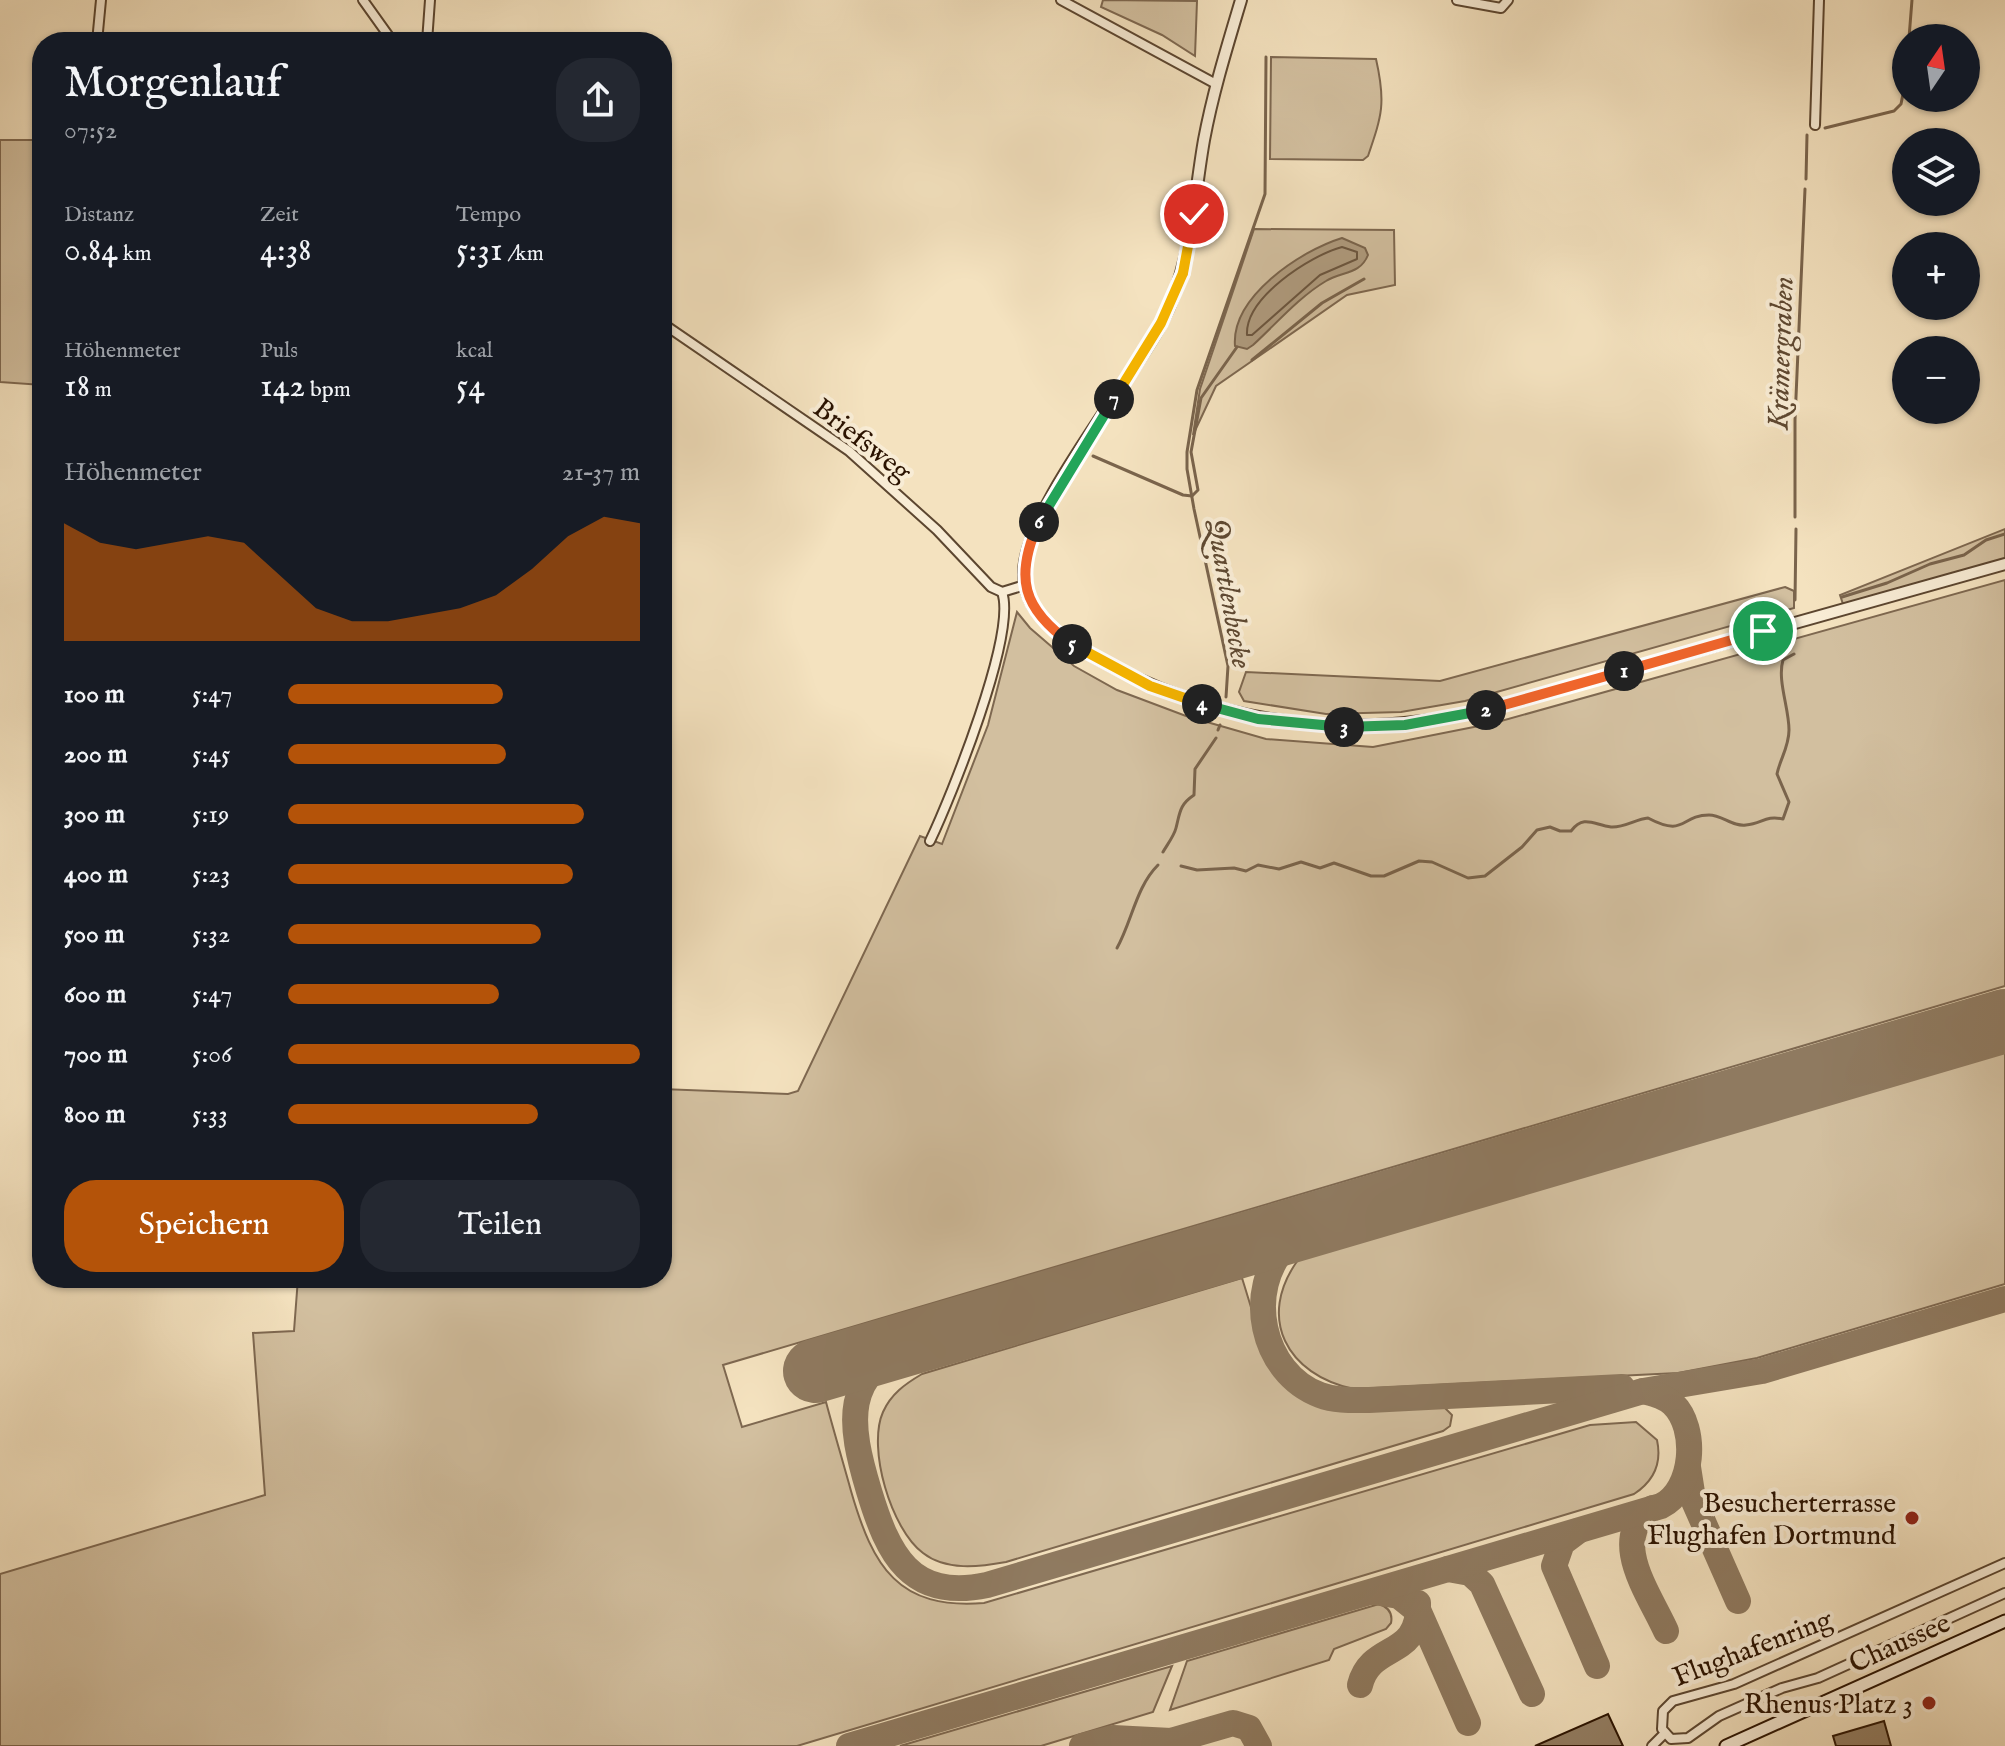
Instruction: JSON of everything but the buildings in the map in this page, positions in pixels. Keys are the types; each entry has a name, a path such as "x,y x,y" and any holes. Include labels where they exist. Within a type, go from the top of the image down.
{"main road":[{"name":"Chaussee","path":"1726,1746 2005,1621"}],"street":[{"path":"98,32 101,0"},
{"path":"363,0 386,32"},
{"path":"428,32 430,0"},
{"path":"1061,0 1216,84"},
{"path":"1241,0 1216,84 1182,278 1161,323 1043,514 1026,555 1025,585 1035,610 1056,632 1079,648 1150,686 1194,702 1258,719 1308,726 1366,727 1444,720 1492,708 2005,564"},
{"path":"1457,0 1501,8 1508,0"},
{"path":"1815,125 1819,0"},
{"path":"383,28 384,32"},
{"name":"Briefsweg","path":"672,330 849,451 937,530 991,587 1002,592"},
{"path":"930,841 980,714 1006,611 1002,592 1025,585"},
{"name":"Flughafenring","path":"2005,1563 1734,1684 1673,1701 1663,1711 1661,1726 1675,1740 1688,1738 1719,1716 1782,1688 1818,1678 2005,1593"},
{"path":"1652,1746 1665,1733"}],"shaded area":[{"path":"1103,0 1197,1 1195,56 1162,35 1101,7"},
{"path":"1271,57 1376,59 1381,109 1368,156 1363,160 1270,159"},
{"path":"0,140 32,140 32,384 0,382"},
{"path":"1254,229 1394,230 1395,285 1347,295 1216,386 1193,435 1200,389"},
{"path":"2005,529 2005,559 1843,604 1840,595"},
{"path":"2005,580 2005,986 723,1365 742,1427 826,1402 860,1518 880,1562 910,1591 930,1599 954,1603 984,1603 1590,1425 1636,1422 1657,1440 1655,1471 1634,1494 797,1746 0,1746 0,1574 265,1495 253,1333 294,1331 297,1288 672,1288 672,1089 788,1094 798,1091 920,836 942,844 988,725 1017,612 1030,628 1074,666 1117,690 1186,716 1266,739 1373,747 1494,723"},
{"path":"1785,587 1794,591 1794,608 1465,701 1401,712 1326,714 1244,701 1239,692 1246,672 1440,681"},
{"path":"2005,1052 2005,1284 1757,1358 1678,1373 1354,1389 1331,1382 1311,1371 1285,1341 1280,1323 1280,1303 1286,1282 1298,1260"},
{"path":"1242,1278 1256,1323 1274,1364 1303,1395 1324,1404 1350,1407 1442,1405 1452,1415 1450,1426 1443,1431 1006,1562 974,1566 942,1563 911,1542 885,1487 878,1446 883,1412 904,1386 922,1374"},
{"path":"1379,1604 1390,1613 1391,1623 1386,1629 1334,1649 1329,1660 1170,1710 1187,1661"},
{"path":"1172,1666 1153,1712 1041,1746 900,1746"}],"water":[{"path":"1342,238 1365,248 1368,255 1365,261 1350,272 1316,287 1247,349 1235,346 1237,328 1244,310 1271,278 1307,253"}],"waterway":[{"name":"Krämergraben","path":"1910,24 1912,0"},
{"name":"Quartlenbecke","path":"1226,697 1228,666 1194,509 1187,452 1197,390 1265,194 1266,57"},
{"name":"Krämergraben","path":"1825,128 1892,111"},
{"name":"Krämergraben","path":"1806,179 1807,135"},
{"name":"Krämergraben","path":"1795,517 1795,420 1805,189"},
{"path":"1252,360 1322,303 1364,279"},
{"name":"Quartlenbecke","path":"1093,456 1183,495 1192,496 1198,490 1191,452 1201,398 1237,347"},
{"name":"Krämergraben","path":"1795,600 1796,529"},
{"path":"1842,597 1887,583 1930,564 1964,555 1986,540 2005,534"},
{"path":"1181,866 1197,870 1234,868 1246,871 1258,865 1279,869 1301,862 1320,868 1334,863 1371,876 1384,876 1419,861 1432,862 1468,878 1485,876 1522,847 1537,830 1550,827 1571,831 1585,822 1616,827 1648,818 1660,824 1676,826 1709,815 1741,825 1772,818 1783,819 1789,802 1777,774 1789,730 1782,668 1783,660 1794,654"},
{"name":"Quartlenbecke","path":"1218,730 1220,725"},
{"name":"Quartlenbecke","path":"1163,852 1175,831 1183,806 1194,795 1195,769 1216,738"},
{"name":"Quartlenbecke","path":"1117,948 1144,883 1158,865"}],"taxiway":[{"path":"1317,1223 1290,1242 1274,1263 1266,1284 1263,1306 1265,1328 1272,1349 1284,1368 1300,1384 1320,1395 1369,1400 1622,1387"},
{"path":"917,1342 874,1369 863,1385 857,1403 857,1444 876,1514 894,1553 906,1568 921,1579 939,1586 961,1588 987,1585 1643,1391 1762,1371 2005,1299"},
{"path":"849,1746 1661,1506 1680,1487 1686,1473 1689,1443 1681,1415 1673,1404 1643,1391"},
{"path":"1688,1467 1693,1499 1738,1601"},
{"path":"1653,1508 1640,1520 1633,1535 1632,1550 1642,1583 1666,1631"},
{"path":"1578,1531 1562,1543 1554,1566 1597,1666"},
{"path":"1448,1569 1470,1573 1482,1584 1532,1694"},
{"path":"1374,1592 1399,1596 1419,1612 1468,1723"},
{"path":"1360,1685 1374,1662 1411,1634 1417,1621 1418,1603"},
{"path":"1082,1746 1113,1738 1171,1741 1233,1723 1249,1728 1259,1746"}],"runway":[{"path":"815,1371 2005,1021"}],"place":[{"name":"Besucherterrasse Flughafen Dortmund","path":"1912,1518"},
{"name":"Rhenus Platz 3","path":"1929,1703"}],"route":[{"path":"1194,214 1182,278 1161,323 1065,476 1030,541 1024,566 1025,585 1035,610 1056,632 1114,668 1184,699 1258,719 1296,725 1366,727 1444,720 1763,631"}]}
